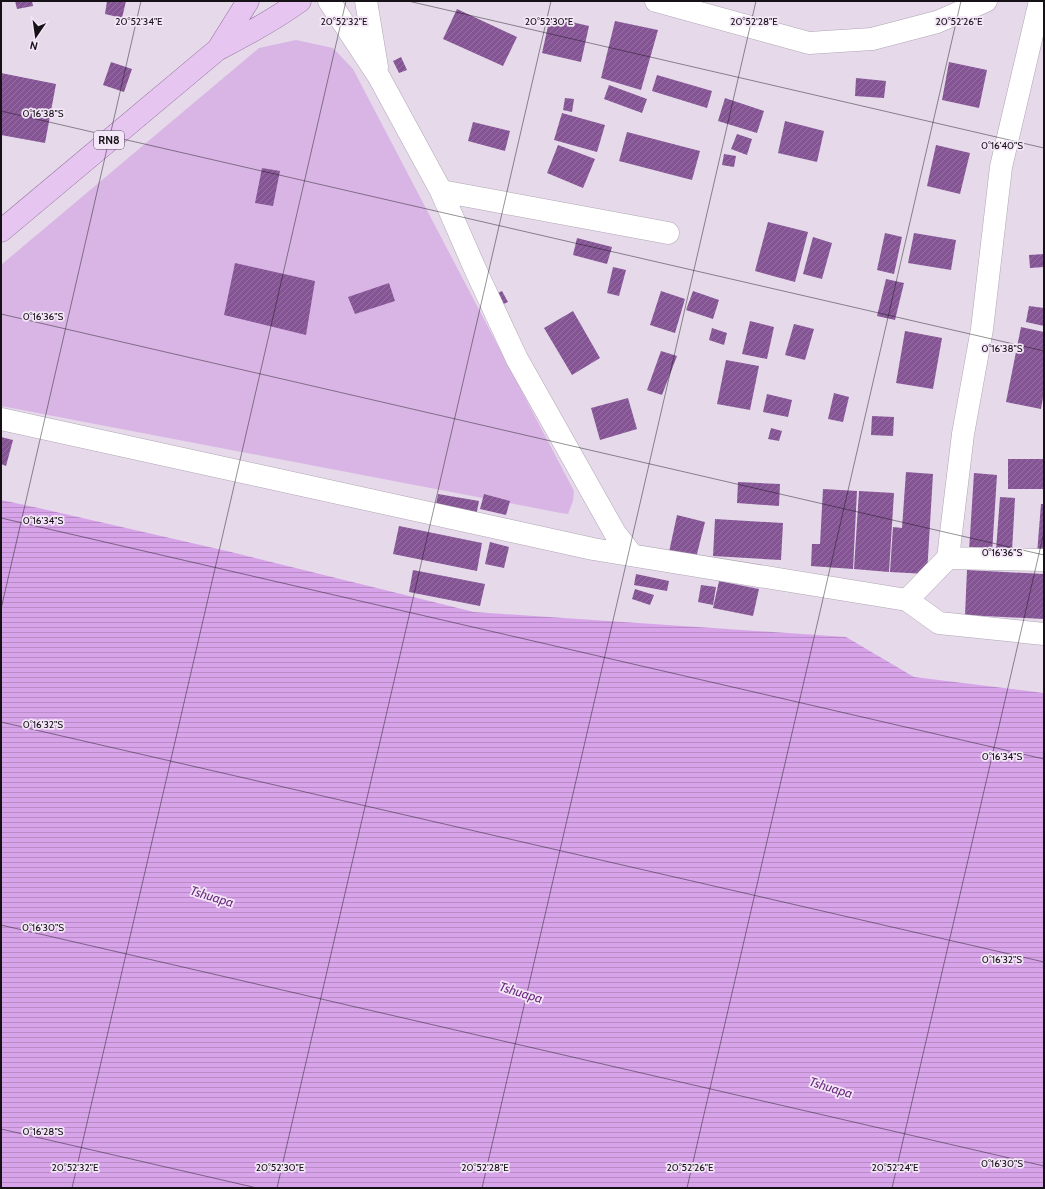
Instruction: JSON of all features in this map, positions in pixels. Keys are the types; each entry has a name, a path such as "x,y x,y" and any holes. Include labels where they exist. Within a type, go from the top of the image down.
{"main road":[{"name":"RN8","path":"2,227 217,50 248,1"},
{"path":"217,50 258,28 300,1"}],"street":[{"path":"329,1 379,76 441,191 517,359 615,533 632,555"},
{"path":"366,1 379,76"},
{"path":"656,1 809,43 872,39 937,22 986,1"},
{"path":"907,600 948,558 963,434 982,329 1001,167 1040,1"},
{"path":"441,191 668,233"},
{"path":"1,418 593,549 907,600 939,623 1044,634"},
{"path":"948,558 1044,560"}],"shaded area":[{"path":"296,40 333,48 353,69 574,491 573,501 568,514 1,406 1,265 259,48"}],"water":[{"name":"Tshuapa","path":"1,500 231,552 474,612 846,637 914,677 1044,693 1044,1188 1,1188"}],"building":[{"path":"15,1 32,1 33,6 17,9"},
{"path":"107,1 126,1 122,18 105,14"},
{"path":"457,9 517,37 503,66 443,39"},
{"path":"550,17 589,26 581,62 542,53"},
{"path":"615,21 658,30 641,90 601,78"},
{"path":"401,57 407,70 399,73 393,61"},
{"path":"111,62 132,69 124,92 103,85"},
{"path":"949,62 987,70 979,108 942,100"},
{"path":"1,73 56,84 45,143 1,135"},
{"path":"657,75 712,91 707,108 652,91"},
{"path":"856,78 886,81 884,98 855,96"},
{"path":"609,85 647,99 642,113 604,99"},
{"path":"565,98 574,99 572,112 563,110"},
{"path":"725,98 764,111 757,133 718,121"},
{"path":"562,113 605,125 597,152 554,140"},
{"path":"785,121 824,131 817,162 778,153"},
{"path":"473,122 510,131 505,151 468,141"},
{"path":"627,132 700,151 692,180 619,161"},
{"path":"737,134 752,139 747,155 731,149"},
{"path":"558,145 595,159 583,188 547,173"},
{"path":"936,145 970,153 960,194 927,186"},
{"path":"724,154 736,156 734,167 722,165"},
{"path":"262,168 280,171 273,206 255,203"},
{"path":"768,222 808,232 795,282 755,271"},
{"path":"885,233 902,237 894,274 877,270"},
{"path":"914,233 956,240 951,270 908,263"},
{"path":"813,237 832,243 822,279 803,274"},
{"path":"577,238 612,247 607,264 573,255"},
{"path":"1044,254 1044,267 1030,268 1029,255"},
{"path":"235,263 315,281 306,335 224,315"},
{"path":"613,267 626,270 619,296 607,293"},
{"path":"886,279 904,283 895,320 877,316"},
{"path":"389,283 395,301 355,314 348,297"},
{"path":"502,291 508,302 499,306 493,295"},
{"path":"661,291 685,299 675,333 650,325"},
{"path":"693,291 719,300 713,319 686,310"},
{"path":"1029,306 1044,308 1044,326 1026,322"},
{"path":"573,311 600,358 572,375 544,328"},
{"path":"750,321 774,327 767,359 742,354"},
{"path":"794,324 814,329 805,360 785,355"},
{"path":"1021,327 1044,332 1044,392 1041,409 1006,402"},
{"path":"712,328 727,333 724,345 709,340"},
{"path":"905,331 942,338 933,389 896,383"},
{"path":"661,351 677,356 662,395 647,390"},
{"path":"726,360 759,366 750,410 717,404"},
{"path":"834,393 849,397 843,422 828,419"},
{"path":"767,394 792,400 788,417 763,412"},
{"path":"628,398 637,429 600,440 591,408"},
{"path":"872,416 894,417 893,436 871,435"},
{"path":"771,428 782,431 779,441 768,439"},
{"path":"1,437 13,440 6,466 1,464"},
{"path":"1008,459 1044,459 1044,489 1008,489"},
{"path":"906,472 933,474 927,574 890,572 893,527 902,528"},
{"path":"974,473 997,475 992,553 969,551"},
{"path":"738,482 780,484 779,506 737,503"},
{"path":"823,489 857,491 853,569 811,566 812,544 820,544"},
{"path":"859,491 894,493 889,572 854,569"},
{"path":"438,494 479,501 476,516 435,509"},
{"path":"484,494 510,501 506,515 480,509"},
{"path":"1000,497 1015,498 1012,551 996,550"},
{"path":"1041,504 1044,504 1044,555 1037,554"},
{"path":"677,515 705,522 696,558 669,552"},
{"path":"715,519 783,523 781,560 713,556"},
{"path":"399,526 482,543 477,571 393,554"},
{"path":"490,542 509,547 504,568 485,564"},
{"path":"413,570 485,584 480,606 409,592"},
{"path":"967,570 1044,574 1044,619 965,615"},
{"path":"636,574 669,581 667,591 634,585"},
{"path":"719,581 759,589 753,616 713,608"},
{"path":"701,585 716,587 713,605 698,602"},
{"path":"635,589 654,595 650,605 632,599"}]}
